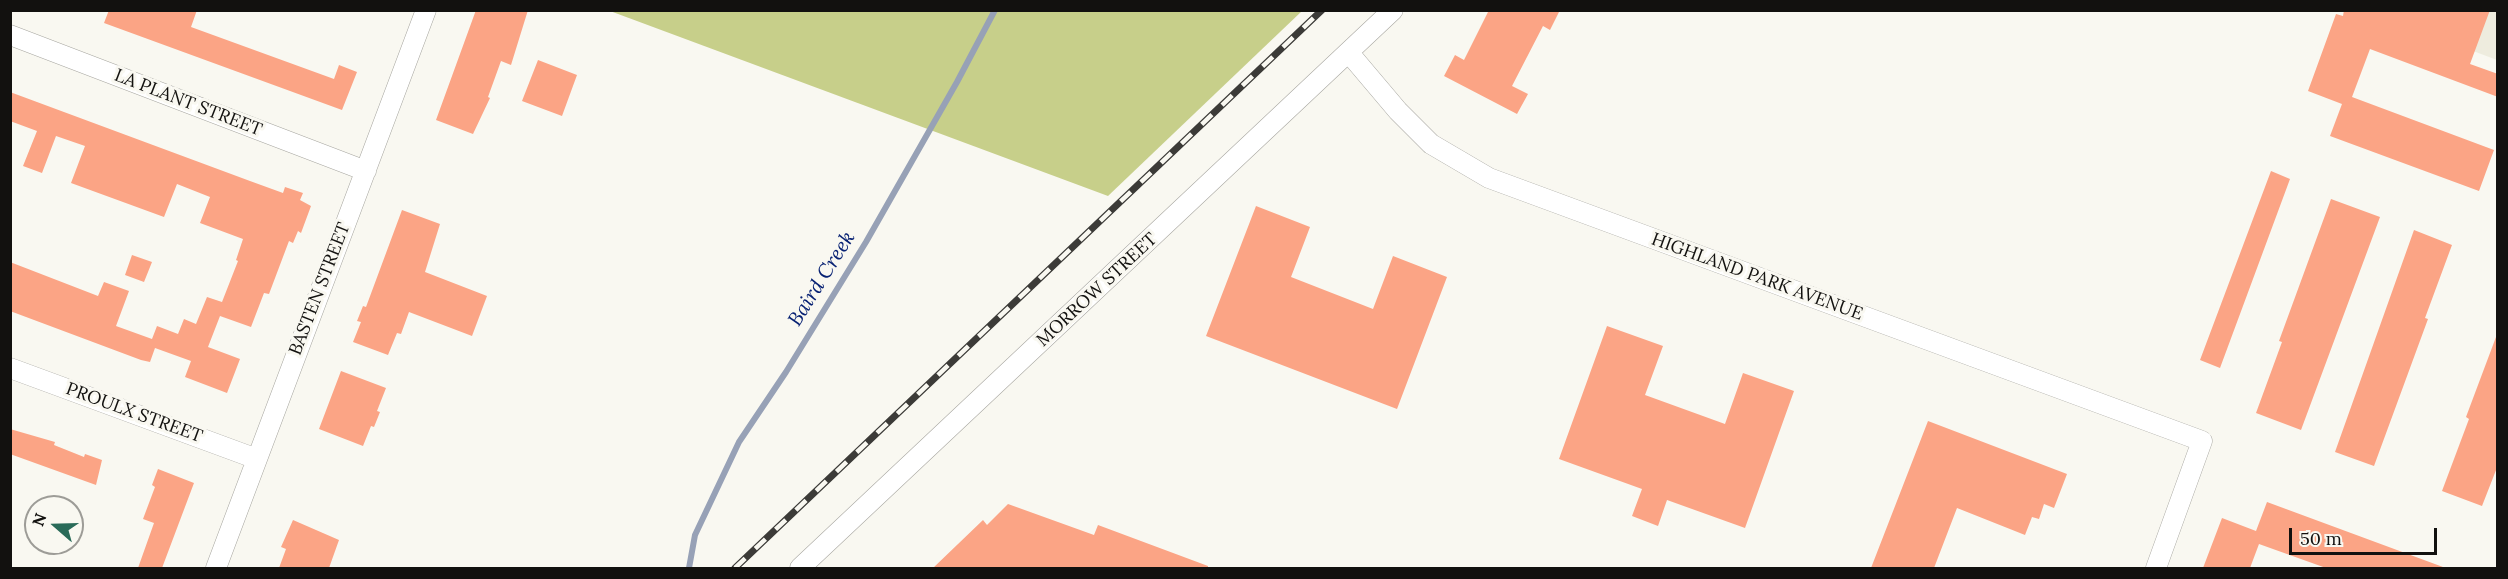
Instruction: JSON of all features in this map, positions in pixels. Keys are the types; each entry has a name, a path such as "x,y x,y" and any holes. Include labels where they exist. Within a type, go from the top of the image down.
{"street":[{"name":"BASTEN STREET","path":"216,568 426,10"},
{"name":"MORROW STREET","path":"800,568 1392,10"},
{"name":"LA PLANT STREET","path":"10,35 366,171"},
{"name":"HIGHLAND PARK AVENUE","path":"1349,53 1398,111 1431,144 1490,178 2202,441 2156,568"},
{"name":"PROULX STREET","path":"10,368 257,459"}],"shaded area":[{"path":"2367,11 2497,11 2497,60"}],"green space":[{"path":"610,11 1302,11 1108,196"}],"building":[{"path":"109,10 197,10 191,27 334,79 339,65 357,72 342,110 104,23"},
{"path":"476,10 528,10 511,65 501,61 488,97 490,98 473,134 436,120"},
{"path":"1489,10 1560,10 1550,30 1543,26 1512,86 1528,94 1517,114 1444,76 1455,55 1464,60"},
{"path":"2344,10 2490,10 2470,64 2498,74 2498,97 2370,49 2352,97 2494,150 2479,191 2330,136 2342,104 2308,91 2336,14 2343,16"},
{"path":"538,60 577,75 562,116 522,101"},
{"path":"10,92 283,193 285,187 303,193 300,200 311,206 301,233 298,231 293,243 289,241 269,294 264,293 251,327 220,316 208,347 240,359 227,393 185,377 191,361 155,348 150,362 141,360 10,311 10,262 98,296 104,282 129,291 116,326 152,339 157,326 178,334 184,319 196,324 207,297 222,302 238,261 236,260 243,239 200,223 210,197 177,184 164,217 71,183 85,146 56,136 42,173 23,166 37,131 10,121"},
{"path":"2271,171 2290,179 2220,368 2200,360"},
{"path":"2331,199 2380,217 2301,430 2256,413 2282,342 2279,341"},
{"path":"1256,206 1310,227 1291,277 1373,309 1393,256 1447,277 1397,409 1206,336"},
{"path":"402,210 440,224 425,272 487,296 472,336 409,312 401,334 397,333 388,355 353,342 361,322 357,321 363,306 366,307"},
{"path":"2414,230 2452,245 2425,318 2428,319 2374,466 2335,452"},
{"path":"132,255 152,262 144,282 125,275"},
{"path":"1607,326 1663,346 1645,395 1725,424 1743,373 1794,391 1745,528 1667,500 1658,526 1632,516 1642,489 1559,459"},
{"path":"2496,337 2498,465 2482,506 2442,491 2469,419 2466,417"},
{"path":"341,371 386,388 377,411 380,412 363,446 319,429"},
{"path":"1928,421 2067,474 2054,508 2044,504 2039,519 2032,517 2025,535 1957,508 1934,568 1871,568"},
{"path":"10,429 55,442 54,445 84,457 85,454 102,460 96,485 10,454"},
{"path":"158,469 194,483 162,568 138,568 154,523 143,519 155,487 152,485"},
{"path":"2267,502 2443,568 2326,568 2259,544 2250,568 2203,568 2222,518 2256,531"},
{"path":"1008,504 1094,535 1098,525 1208,566 1208,568 933,568 983,520 987,525"},
{"path":"293,520 339,540 329,568 279,568 286,549 281,547"}],"waterway":[{"name":"Baird Creek","path":"689,568 695,535 739,442 786,372 866,242 995,10"}],"railway":[{"path":"735,568 1322,10"}]}
